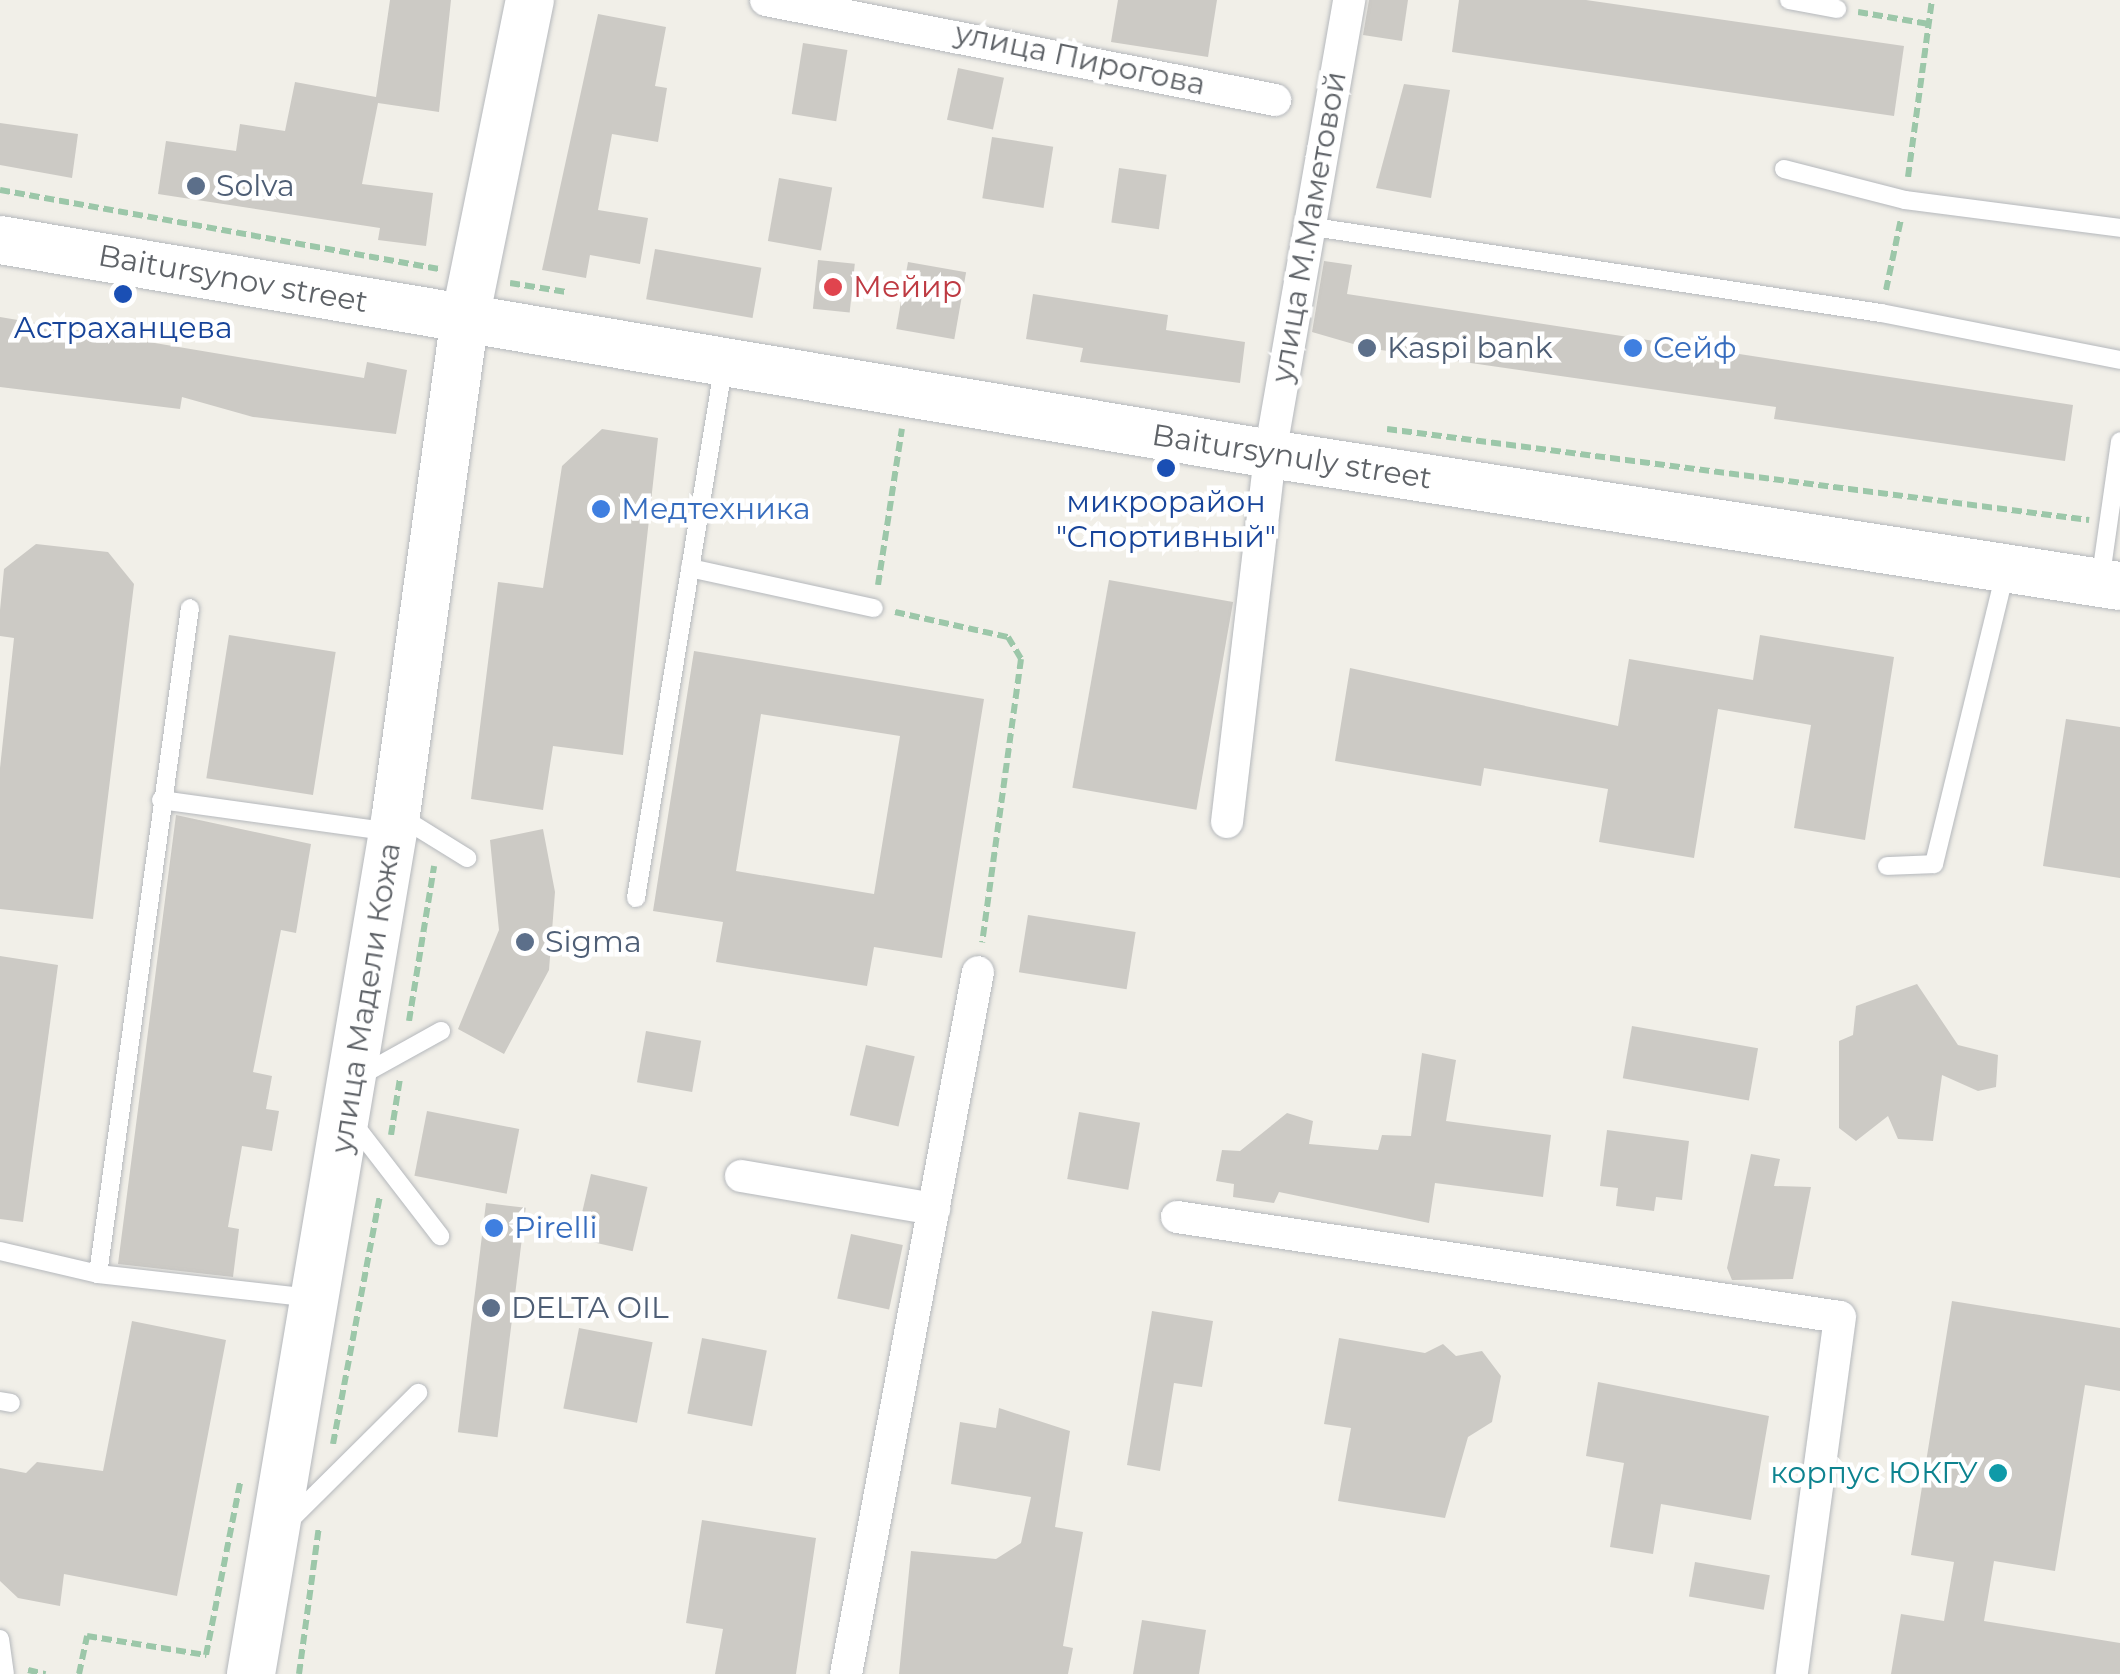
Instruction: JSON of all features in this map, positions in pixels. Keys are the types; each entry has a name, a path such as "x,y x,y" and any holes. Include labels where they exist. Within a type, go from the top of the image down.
{"main road":[{"name":"улица Мадели Кожа","path":"252,1674 350,1097 409,829 465,319 530,0"},
{"name":"Baitursynov street","path":"0,240 465,319"},
{"name":"Baitursynuly street","path":"465,319 1270,454 2110,584"}],"street":[{"name":"улица Пирогова","path":"766,0 912,12 1275,100"},
{"name":"улица М.Маметовой","path":"1227,822 1270,454 1349,0"},
{"path":"846,1674 978,972"},
{"path":"740,1176 934,1208"},
{"path":"1177,1217 1840,1317 1792,1674"}],"lane":[{"path":"1789,0 1838,8"},
{"path":"1784,170 1906,200 2120,228"},
{"path":"1307,226 1881,313 2120,360"},
{"path":"636,898 724,362"},
{"path":"2110,584 2106,522 2120,440"},
{"path":"690,568 874,608"},
{"path":"1887,866 1934,864 2006,569"},
{"path":"98,1274 190,608"},
{"path":"161,800 409,829 468,858"},
{"path":"440,1031 405,1047 350,1097 386,1168 440,1236"},
{"path":"0,1251 98,1274 317,1299"},
{"path":"279,1532 418,1393"},
{"path":"0,1638 5,1674"}],"path":[{"path":"1881,313 1906,200 1932,0"},
{"path":"1838,8 1929,24"},
{"path":"0,190 443,270"},
{"path":"510,282 588,296"},
{"path":"909,394 874,608 978,629 1018,648 978,972"},
{"path":"1376,428 2106,522"},
{"path":"299,1674 325,1486 386,1168 405,1047 409,829"}],"building":[{"path":"390,0 451,0 439,112 378,103 362,184 433,193 426,246 378,240 380,228 158,194 166,141 236,151 240,124 285,131 295,82 376,97"},
{"path":"1118,0 1217,0 1208,57 1111,42"},
{"path":"1369,0 1408,0 1402,41 1363,35"},
{"path":"1459,0 1586,0 1904,46 1894,116 1452,52"},
{"path":"598,14 666,27 655,86 667,88 658,142 612,134 598,210 648,218 640,264 590,255 586,278 542,270"},
{"path":"803,43 847,50 836,121 792,114"},
{"path":"958,68 1004,78 993,130 947,120"},
{"path":"1404,84 1450,90 1431,198 1376,188"},
{"path":"0,123 78,134 72,178 0,165"},
{"path":"992,137 1053,147 1044,208 982,198"},
{"path":"1119,168 1167,175 1159,229 1111,222"},
{"path":"779,178 832,187 821,250 768,241"},
{"path":"655,249 761,268 753,318 646,299"},
{"name":"Мейир","path":"818,260 855,264 850,313 813,309"},
{"path":"1324,261 1352,265 1347,294 2073,405 2065,461 1774,419 1776,407 1367,348 1312,332"},
{"path":"908,262 966,272 954,339 896,329"},
{"path":"1033,294 1168,315 1166,330 1245,342 1240,383 1080,362 1083,348 1026,339"},
{"path":"0,317 364,378 367,362 407,370 396,434 253,417 182,397 180,409 0,387"},
{"path":"602,429 658,438 623,755 553,746 543,810 471,799 498,582 543,588 562,466"},
{"path":"36,544 108,552 134,584 93,919 0,909 0,768 14,638 0,636 4,569"},
{"path":"1109,580 1233,602 1196,810 1072,788"},
{"path":"229,635 336,652 313,795 206,778"},
{"path":"1760,635 1894,657 1865,840 1794,828 1811,725 1718,709 1694,858 1599,842 1608,789 1484,768 1481,786 1335,761 1350,668 1618,726 1629,659 1753,680"},
{"path":"694,651 984,699 942,958 874,947 867,986 716,962 723,922 653,911","holes":["761,714 900,736 874,894 736,871"]},
{"path":"2066,719 2120,727 2120,878 2043,866"},
{"path":"176,815 311,844 296,933 281,930 253,1072 272,1076 266,1109 279,1111 272,1151 242,1146 228,1227 239,1229 233,1277 118,1264"},
{"name":"Sigma","path":"543,829 555,892 549,970 504,1054 458,1029 499,930 490,840"},
{"path":"1028,915 1136,932 1127,989 1019,972"},
{"path":"0,956 58,965 23,1222 0,1219"},
{"path":"1917,984 1958,1045 1998,1055 1996,1087 1978,1091 1942,1075 1933,1141 1898,1139 1888,1116 1856,1141 1839,1128 1839,1041 1853,1035 1856,1006"},
{"path":"1632,1026 1758,1048 1749,1100 1623,1078"},
{"path":"646,1031 701,1041 692,1092 637,1082"},
{"path":"866,1045 915,1056 899,1126 850,1115"},
{"path":"1422,1053 1456,1060 1446,1121 1551,1135 1543,1197 1435,1183 1429,1223 1279,1192 1274,1203 1233,1197 1234,1184 1216,1181 1222,1150 1240,1151 1287,1113 1313,1121 1309,1144 1378,1150 1382,1135 1411,1136"},
{"path":"427,1111 519,1129 507,1194 414,1176"},
{"path":"1079,1112 1140,1123 1128,1190 1067,1179"},
{"path":"1607,1130 1689,1141 1682,1200 1656,1197 1654,1211 1616,1206 1618,1188 1600,1186"},
{"path":"1751,1154 1780,1159 1774,1186 1811,1187 1793,1279 1732,1280 1727,1268"},
{"path":"591,1174 648,1187 633,1251 576,1238"},
{"name":"DELTA OIL","path":"486,1203 526,1208 498,1437 458,1432"},
{"path":"851,1234 903,1245 889,1310 837,1299"},
{"name":"корпус ЮКГУ","path":"1952,1301 2120,1328 2120,1391 2085,1385 2055,1571 1994,1561 1984,1621 2120,1643 2120,1674 1891,1674 1901,1614 1944,1621 1954,1562 1911,1555"},
{"path":"1152,1311 1213,1321 1202,1387 1174,1383 1160,1471 1127,1465"},
{"path":"132,1321 226,1340 177,1596 64,1574 60,1606 18,1598 0,1581 0,1468 26,1473 37,1462 103,1471"},
{"path":"579,1328 653,1342 637,1423 563,1408"},
{"path":"702,1338 767,1351 752,1426 687,1414"},
{"path":"1339,1338 1425,1353 1443,1344 1456,1356 1482,1351 1501,1376 1492,1422 1468,1437 1445,1518 1338,1501 1351,1428 1324,1424"},
{"path":"1598,1382 1769,1416 1751,1520 1661,1504 1653,1554 1610,1547 1624,1463 1586,1456"},
{"path":"999,1408 1070,1431 1055,1527 1083,1532 1063,1646 1073,1648 1068,1674 899,1674 911,1551 996,1559 1021,1543 1031,1497 951,1484 960,1422 996,1428"},
{"path":"702,1520 816,1538 796,1674 715,1674 723,1629 686,1623"},
{"path":"1695,1562 1770,1575 1764,1610 1689,1596"},
{"path":"1142,1620 1206,1630 1199,1674 1133,1674"}],"place":[{"name":"Solva","path":"196,186"},
{"name":"Мейир","path":"833,287"},
{"name":"Астраханцева","path":"123,294"},
{"name":"Kaspi bank","path":"1367,348"},
{"name":"Сейф","path":"1633,348"},
{"name":"микрорайон \"Спортивный\"","path":"1166,468"},
{"name":"Медтехника","path":"601,509"},
{"name":"Sigma","path":"525,942"},
{"name":"Pirelli","path":"494,1228"},
{"name":"DELTA OIL","path":"491,1308"},
{"name":"корпус ЮКГУ","path":"1998,1473"}]}
